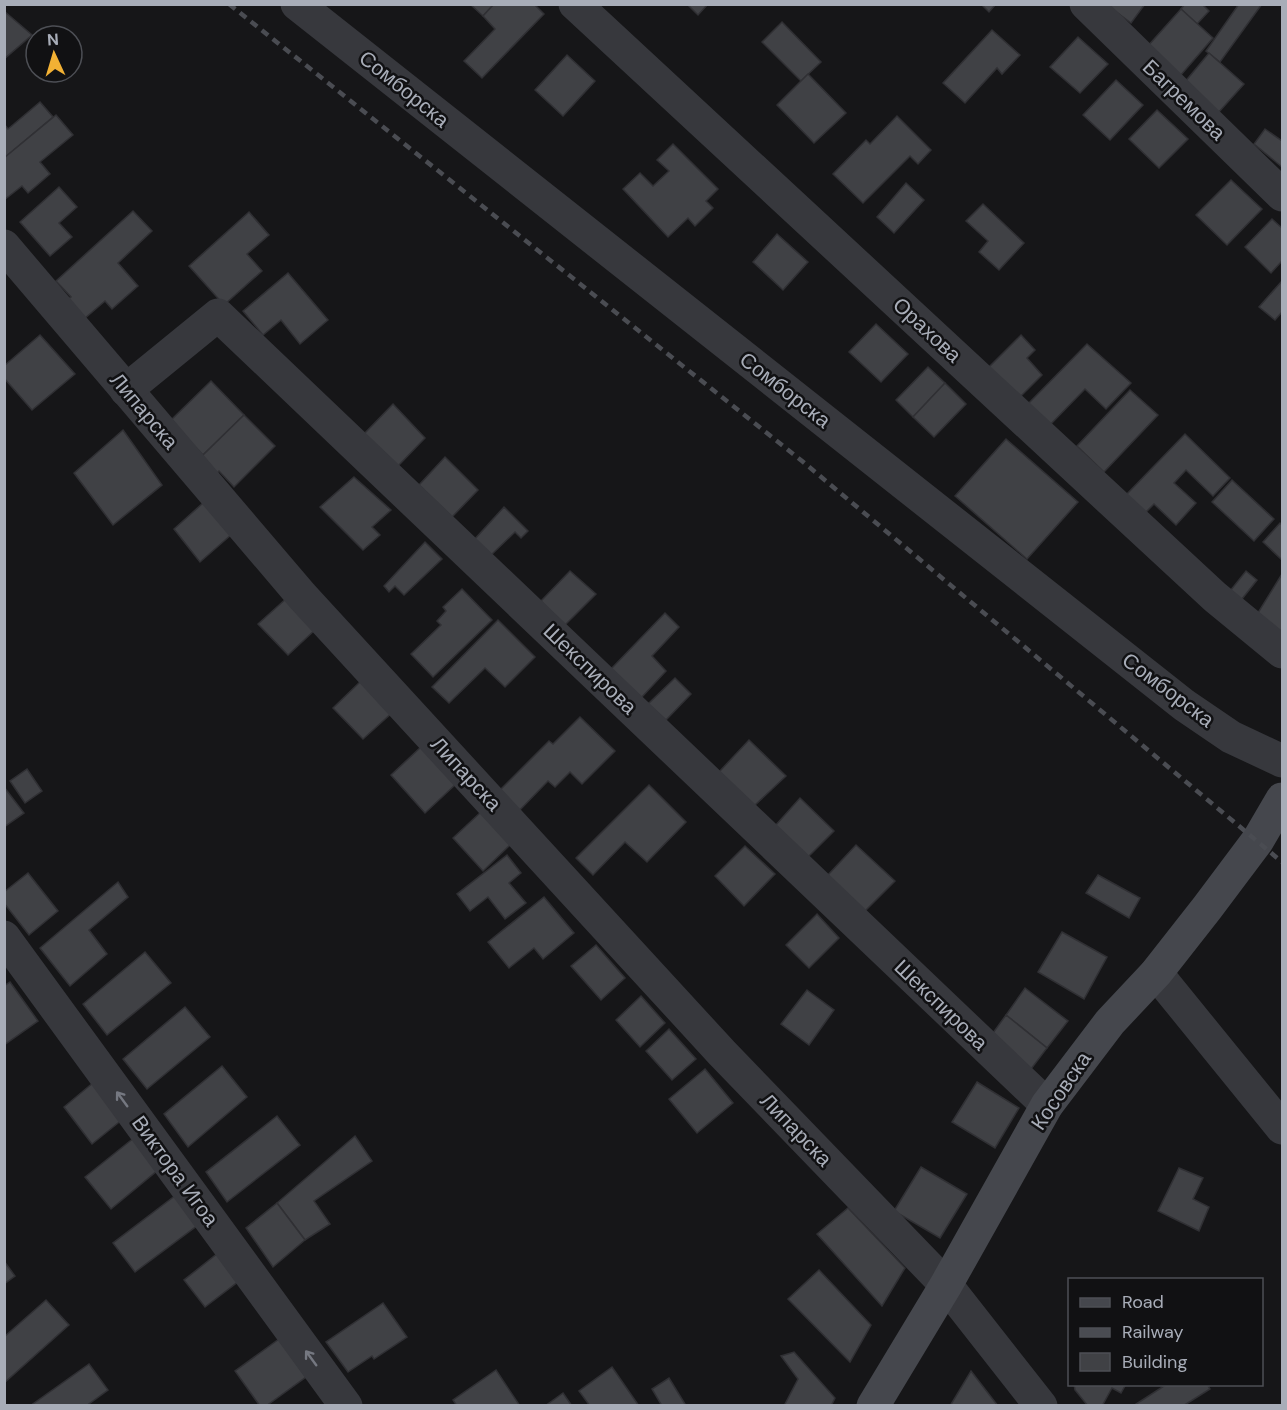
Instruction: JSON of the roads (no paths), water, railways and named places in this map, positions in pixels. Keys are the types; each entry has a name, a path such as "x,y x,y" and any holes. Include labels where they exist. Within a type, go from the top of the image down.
{"street":[{"name":"Сомборска","path":"297,4 1184,705 1232,737 1282,761"},
{"name":"Орахова","path":"574,4 1215,597 1282,652"},
{"name":"Багремова","path":"1086,4 1282,195"},
{"name":"Липарска","path":"4,246 302,596 722,1053 946,1285 1041,1406"},
{"name":"Шекспирова","path":"126,390 218,315 1047,1105"},
{"name":"Косовска","path":"873,1406 946,1285 1047,1105 1110,1022 1156,974 1258,840 1282,799"},
{"name":"Виктора Игоа","path":"4,937 346,1406"},
{"path":"1156,974 1282,1128"}],"railway":[{"path":"229,4 802,461 1282,862"}]}
